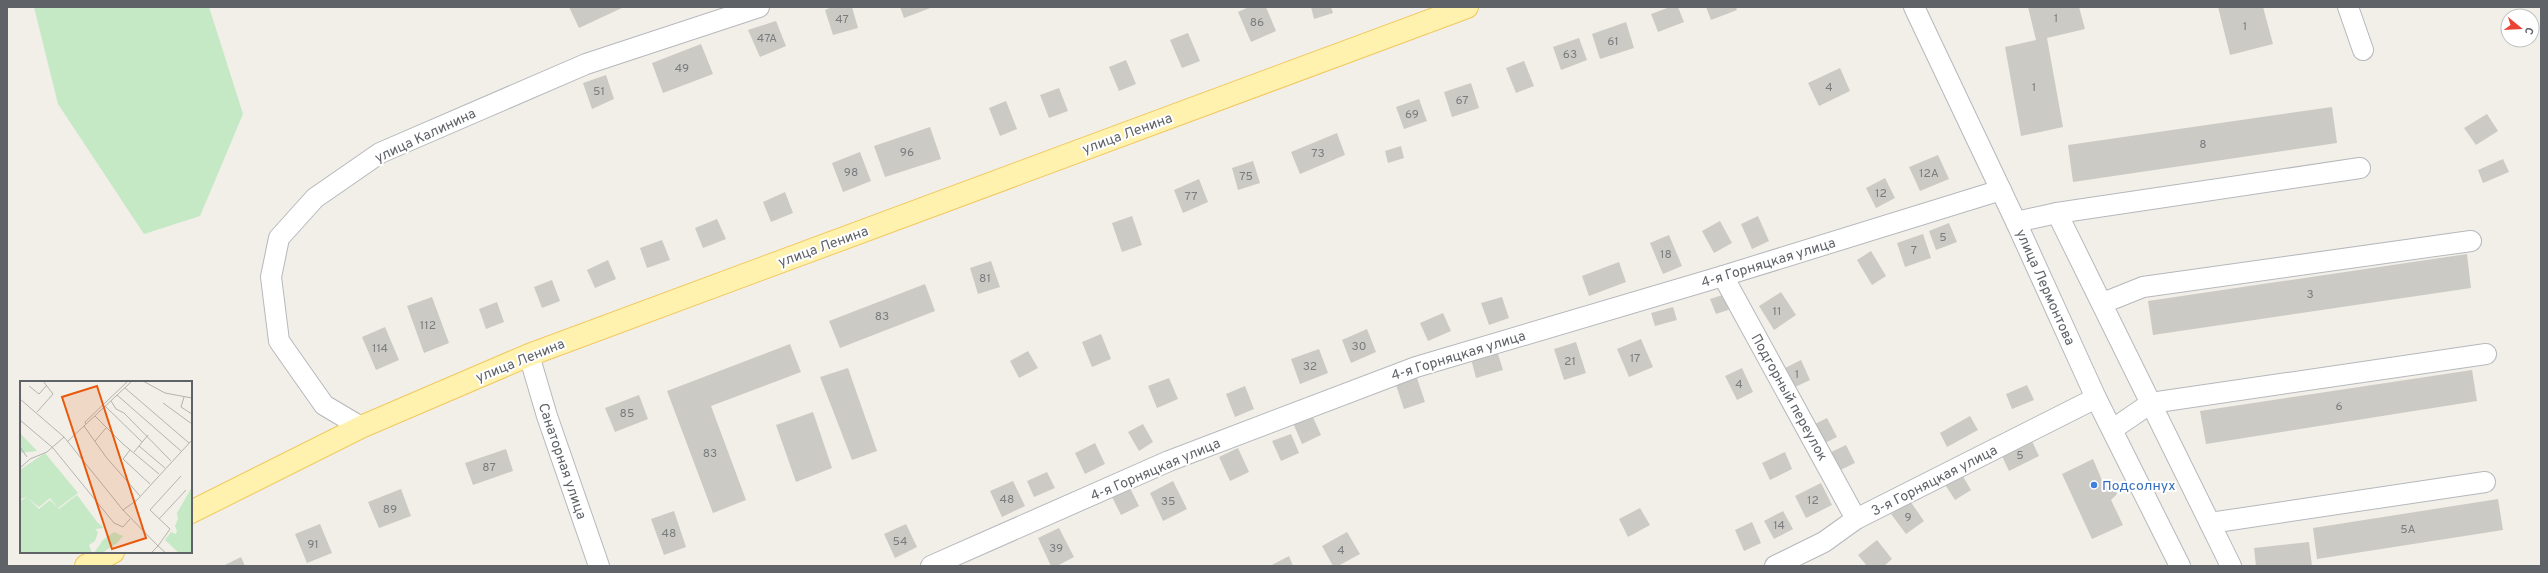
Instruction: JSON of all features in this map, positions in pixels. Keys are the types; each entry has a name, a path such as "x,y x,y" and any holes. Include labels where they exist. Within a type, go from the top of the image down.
{"main road":[{"name":"улица Ленина","path":"192,511 360,427 529,355 1467,7"},
{"path":"86,566 111,553"}],"street":[{"name":"улица Калинина","path":"360,427 324,405 279,341 271,277 279,238 315,198 380,153 586,64 759,7"},
{"name":"улица Лермонтова","path":"1914,7 2016,222 2096,398 2113,429 2180,566"},
{"path":"2348,7 2363,50"},
{"path":"2016,222 2057,213 2360,168"},
{"name":"4-я Горняцкая улица","path":"931,566 1169,461 1416,366 1723,276 2001,190"},
{"path":"2057,213 2231,566"},
{"path":"2102,303 2143,287 2471,241"},
{"name":"Подгорный переулок","path":"1723,276 1856,519"},
{"path":"2113,429 2151,403 2486,354"},
{"name":"Санаторная улица","path":"529,355 547,416 599,566"},
{"name":"3-я Горняцкая улица","path":"1775,566 1824,542 1856,519 2096,398"},
{"path":"2210,523 2485,482"}],"green space":[{"path":"34,7 209,7 243,114 200,216 144,234 58,104"}],"building":[{"path":"569,7 624,7 579,28"},
{"path":"832,7 852,7 858,28 833,35 825,10"},
{"path":"900,7 933,7 904,18"},
{"path":"1249,7 1266,7 1276,31 1251,42 1238,12"},
{"path":"1311,7 1331,7 1333,13 1314,19"},
{"path":"1670,7 1678,7 1684,22 1658,32 1651,14"},
{"path":"1706,7 1736,7 1737,10 1711,20"},
{"path":"2028,7 2079,7 2085,29 2047,38 2063,127 2021,136 2005,47 2036,40"},
{"path":"2218,7 2263,7 2273,44 2230,55"},
{"path":"776,21 786,46 760,57 748,30"},
{"path":"1626,22 1634,48 1600,59 1592,34"},
{"path":"1188,33 1200,61 1182,68 1170,40"},
{"path":"1579,38 1587,60 1561,70 1553,47"},
{"path":"701,44 713,74 663,93 652,63"},
{"path":"1126,60 1136,84 1119,91 1109,67"},
{"path":"1524,61 1534,86 1516,93 1506,68"},
{"path":"1840,68 1850,91 1819,106 1808,83"},
{"path":"606,75 614,99 592,109 583,83"},
{"path":"1471,83 1479,108 1452,117 1444,92"},
{"path":"1059,88 1068,111 1049,118 1040,95"},
{"path":"1419,99 1427,121 1404,129 1396,107"},
{"path":"1006,101 1017,129 1000,136 989,108"},
{"path":"2332,107 2337,143 2073,182 2068,145"},
{"path":"2487,114 2498,131 2476,145 2464,128"},
{"path":"930,127 941,159 885,177 874,146"},
{"path":"1337,133 1345,155 1300,174 1291,152"},
{"path":"1401,146 1404,158 1388,163 1385,151"},
{"path":"860,152 871,181 843,192 832,163"},
{"path":"1938,155 1949,179 1920,191 1909,167"},
{"path":"2503,159 2509,172 2483,183 2478,170"},
{"path":"1253,161 1260,183 1238,190 1232,168"},
{"path":"1885,178 1895,198 1876,208 1866,188"},
{"path":"1199,179 1208,202 1183,213 1174,190"},
{"path":"785,192 793,213 771,222 763,202"},
{"path":"1132,216 1142,245 1122,252 1112,223"},
{"path":"1758,216 1769,241 1752,249 1741,224"},
{"path":"717,219 726,239 703,248 695,228"},
{"path":"1720,221 1732,243 1714,253 1702,231"},
{"path":"1949,223 1957,242 1936,250 1929,231"},
{"path":"1923,234 1931,258 1905,267 1897,243"},
{"path":"1669,235 1682,266 1663,274 1650,243"},
{"path":"662,240 670,260 647,268 640,248"},
{"path":"1871,251 1886,276 1872,285 1857,260"},
{"path":"2467,254 2471,288 2153,335 2148,301"},
{"path":"608,260 616,279 595,288 587,270"},
{"path":"991,261 1000,287 978,294 970,268"},
{"path":"1619,262 1626,282 1589,296 1582,276"},
{"path":"552,280 560,301 542,308 534,287"},
{"path":"925,284 935,311 840,348 829,321"},
{"path":"1781,292 1796,315 1774,330 1759,306"},
{"path":"1726,294 1731,309 1716,314 1710,299"},
{"path":"432,297 449,343 424,353 407,306"},
{"path":"1502,297 1509,318 1489,325 1481,303"},
{"path":"497,302 504,322 486,329 479,309"},
{"path":"1673,307 1677,320 1655,326 1651,313"},
{"path":"1443,313 1451,331 1428,341 1420,323"},
{"path":"385,327 399,360 376,370 362,337"},
{"path":"1367,329 1376,352 1351,363 1342,340"},
{"path":"1101,334 1111,359 1092,367 1082,342"},
{"path":"1641,339 1653,367 1629,377 1617,349"},
{"path":"1576,342 1586,373 1564,380 1554,349"},
{"path":"790,344 801,372 711,406 746,500 713,513 667,391"},
{"path":"1319,349 1328,373 1300,384 1291,359"},
{"path":"1028,351 1038,368 1019,378 1010,361"},
{"path":"1497,351 1503,370 1476,378 1471,359"},
{"path":"1801,360 1810,380 1793,388 1783,369"},
{"path":"848,368 877,451 852,460 820,377"},
{"path":"1742,368 1753,392 1737,400 1725,376"},
{"path":"2472,370 2477,401 2206,444 2200,411"},
{"path":"1169,378 1178,399 1157,408 1148,386"},
{"path":"1417,378 1425,402 1404,409 1396,385"},
{"path":"2027,385 2034,400 2012,409 2006,394"},
{"path":"1245,386 1254,409 1235,417 1226,394"},
{"path":"639,395 648,419 615,432 605,408"},
{"path":"813,412 832,468 796,482 776,425"},
{"path":"1312,415 1321,435 1302,444 1293,423"},
{"path":"1970,416 1978,430 1947,447 1940,433"},
{"path":"1827,418 1837,437 1819,446 1809,427"},
{"path":"1143,424 1153,442 1139,451 1128,432"},
{"path":"1291,434 1299,453 1281,461 1272,441"},
{"path":"2031,439 2039,456 2009,471 2001,454"},
{"path":"1095,443 1105,464 1085,474 1075,453"},
{"path":"1846,445 1855,463 1834,473 1825,455"},
{"path":"1238,448 1249,472 1230,481 1219,457"},
{"path":"506,449 513,471 473,485 465,463"},
{"path":"1785,452 1792,469 1770,480 1762,463"},
{"path":"2093,459 2104,485 2113,485 2117,494 2111,500 2123,525 2092,539 2062,474"},
{"path":"1047,472 1055,488 1034,497 1027,481"},
{"path":"1961,473 1971,490 1955,500 1944,483"},
{"path":"1013,481 1025,506 1002,517 990,491"},
{"path":"1173,481 1187,509 1163,521 1150,493"},
{"path":"1821,483 1832,505 1806,518 1795,496"},
{"path":"1128,484 1139,506 1121,515 1110,493"},
{"path":"401,489 411,516 379,528 368,502"},
{"path":"2498,499 2503,530 2317,559 2313,528"},
{"path":"1910,501 1924,521 1906,534 1891,514"},
{"path":"1640,508 1650,525 1628,537 1619,519"},
{"path":"674,511 686,547 664,555 651,519"},
{"path":"1783,511 1793,529 1774,539 1764,521"},
{"path":"1752,522 1761,543 1744,551 1735,530"},
{"path":"320,524 332,553 307,563 295,534"},
{"path":"906,524 917,547 895,558 884,534"},
{"path":"1059,528 1074,557 1057,566 1051,566 1038,538"},
{"path":"1347,532 1360,554 1338,566 1333,566 1322,546"},
{"path":"1877,540 1892,559 1884,566 1867,566 1858,555"},
{"path":"2309,542 2312,566 2256,566 2254,548"},
{"path":"1289,556 1293,566 1270,566"},
{"path":"241,557 245,566 223,566"}],"place":[{"name":"Подсолнух","path":"2094,485"}]}
